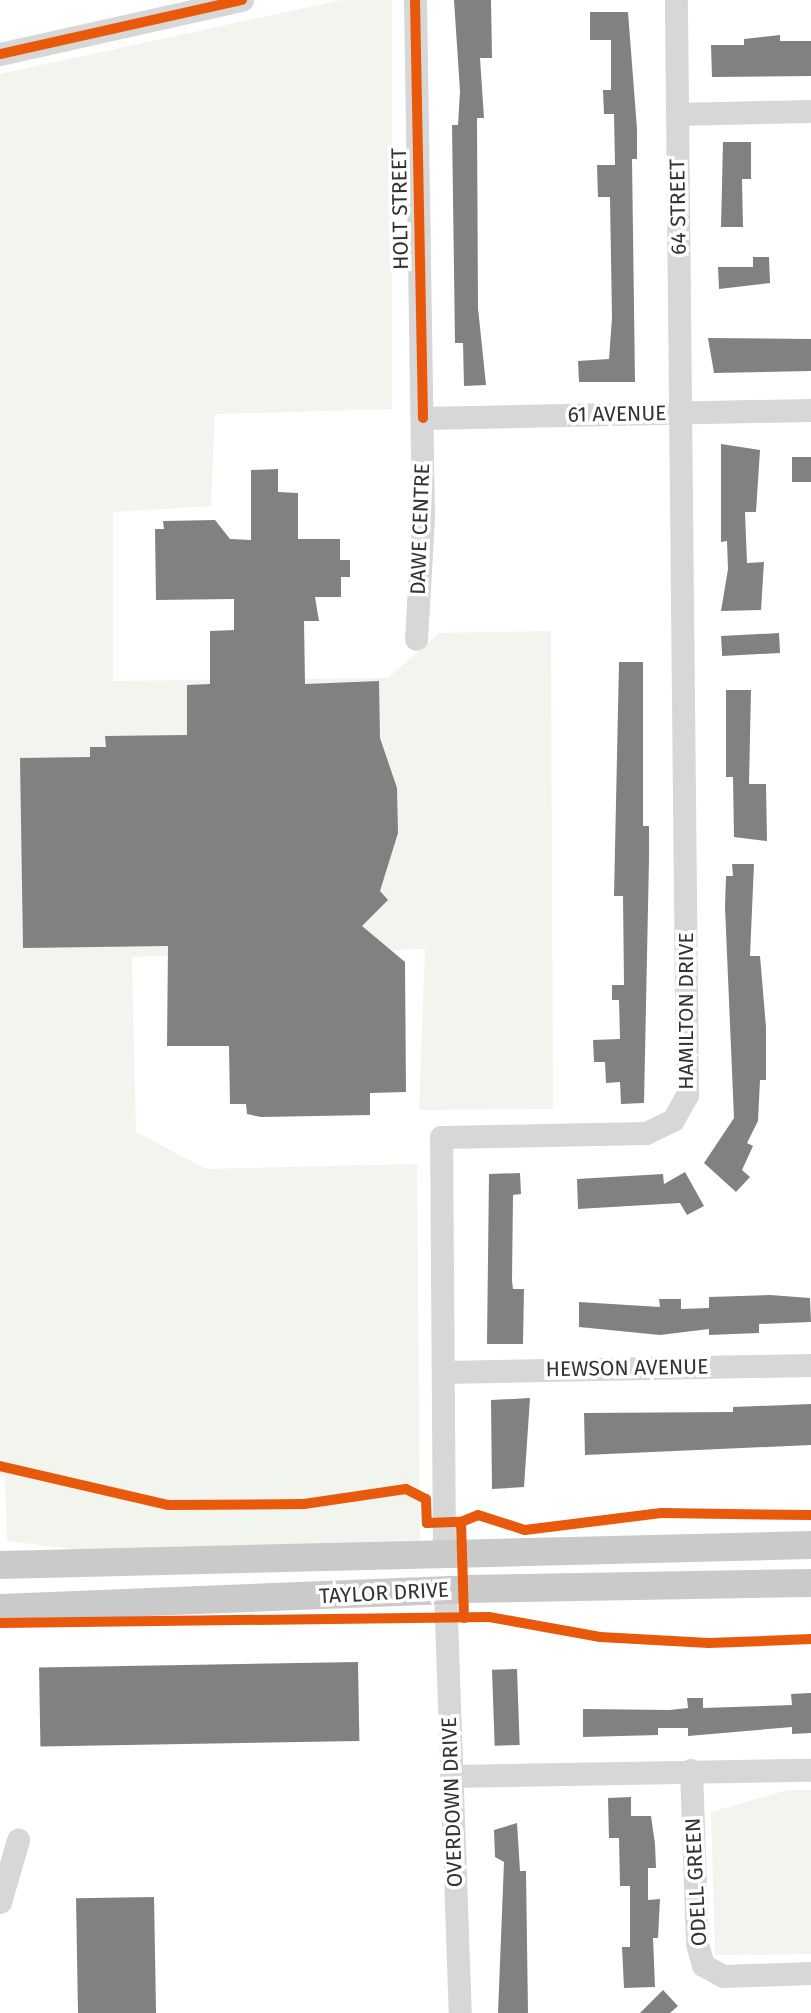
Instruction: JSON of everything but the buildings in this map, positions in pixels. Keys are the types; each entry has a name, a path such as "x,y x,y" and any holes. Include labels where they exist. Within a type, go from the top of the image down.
{"main road":[{"name":"TAYLOR DRIVE","path":"3,1564 811,1545"},
{"name":"TAYLOR DRIVE","path":"0,1608 445,1590 811,1583"}],"street":[{"path":"0,54 242,0"},
{"name":"HOLT STREET","path":"415,0 422,418"},
{"name":"64 STREET","path":"676,0 682,413"},
{"path":"677,114 811,111"},
{"name":"61 AVENUE","path":"422,418 811,410"},
{"name":"HAMILTON DRIVE","path":"444,1555 442,1137 646,1133 674,1120 687,1095 682,413"},
{"name":"DAWE CENTRE","path":"416,639 422,418"},
{"name":"HEWSON AVENUE","path":"443,1372 811,1365"},
{"name":"OVERDOWN DRIVE","path":"445,1590 460,2013"},
{"name":"ODELL GREEN","path":"691,1770 697,1943 703,1965 723,1976 811,1973"},
{"path":"451,1776 811,1770"},
{"path":"0,1902 18,1840"}],"shaded area":[{"path":"342,0 392,0 392,409 215,414 211,506 113,512 113,681 388,678 439,633 551,631 553,1109 419,1110 425,949 132,957 136,1132 206,1169 417,1164 420,1540 90,1551 7,1541 5,1477 0,1476 0,74"},
{"path":"788,1790 811,1790 811,1954 715,1955 711,1812"}],"cycle path":[{"path":"0,54 242,0"},
{"path":"415,0 423,418"},
{"path":"0,1466 168,1505 304,1504 406,1489 426,1499 427,1523 461,1522 478,1515 525,1530 661,1513 811,1515"},
{"path":"461,1522 464,1618"},
{"path":"0,1623 489,1617 600,1637 709,1643 811,1639"}]}
